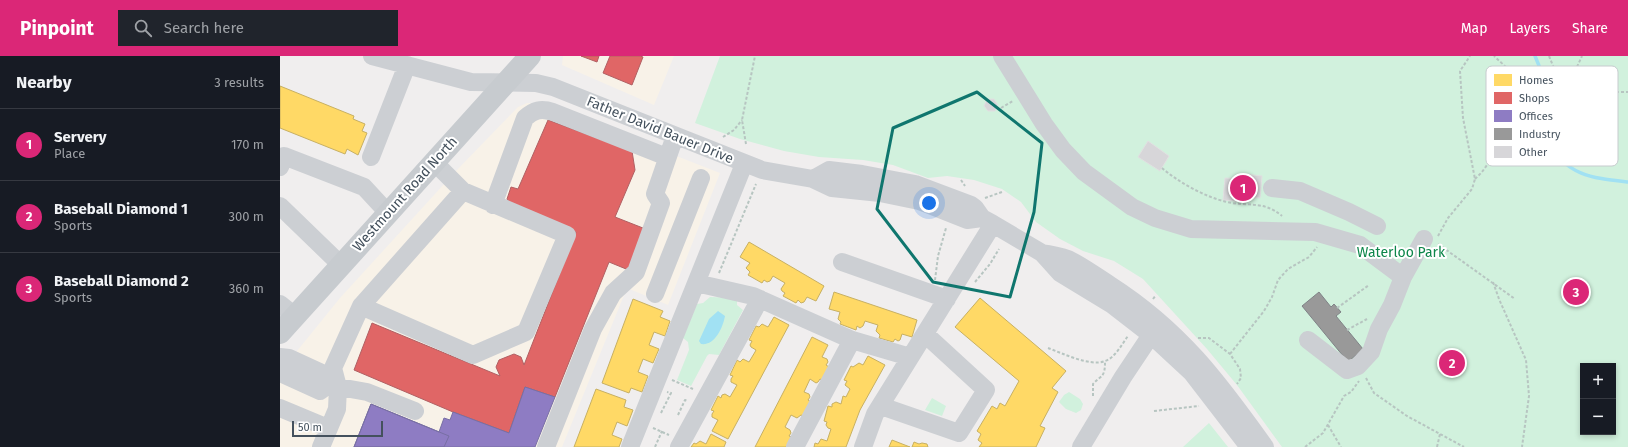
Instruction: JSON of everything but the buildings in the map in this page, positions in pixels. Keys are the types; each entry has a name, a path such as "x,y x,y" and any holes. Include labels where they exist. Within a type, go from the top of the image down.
{"main road":[{"name":"Westmount Road North","path":"280,332 287,310 341,265 530,56"}],"street":[{"name":"Father David Bauer Drive","path":"372,56 472,82 536,83 553,88 762,170 813,179 829,170 862,174 915,184 972,205 988,221 1042,253 1070,260 1119,291 1155,328 1249,447"},
{"path":"1002,56 1063,150 1084,172 1132,207 1155,218 1191,229 1315,232 1325,234 1360,245 1403,277"},
{"path":"371,157 407,65"},
{"path":"493,205 525,118 534,111 544,109 667,157"},
{"path":"546,447 593,329 613,293 636,272 660,203 655,194 675,136"},
{"path":"280,167 284,156 364,187 388,213"},
{"path":"361,306 473,355 526,332 567,235 493,205 463,191 434,162"},
{"path":"630,447 659,374 705,285 744,164"},
{"path":"655,294 701,178"},
{"path":"1272,188 1300,191 1377,226"},
{"path":"321,447 337,409 333,386 333,368 361,306 463,191"},
{"path":"280,206 341,265"},
{"path":"863,447 871,423 925,334 941,293 988,221"},
{"path":"651,229 677,238"},
{"path":"1308,340 1347,370 1358,366 1371,352 1378,329 1392,305 1403,277 1424,239"},
{"path":"842,262 941,293"},
{"path":"705,285 753,296 852,340 910,357"},
{"path":"679,447 760,299"},
{"name":"Father David Bauer Drive","path":"1155,328 1183,343 1210,373 1265,447"},
{"path":"1081,447 1123,377 1155,328"},
{"path":"881,406 959,433 986,390 925,334"},
{"path":"795,447 852,340"},
{"path":"284,366 320,391 333,386 367,392 415,410"},
{"path":"280,408 328,428"},
{"path":"801,447 808,421"}],"path":[{"path":"746,144 742,120 755,56"},
{"path":"1470,56 1460,71 1463,118 1475,179 1472,189 1448,218 1435,242 1515,299"},
{"path":"1494,56 1505,66"},
{"path":"1549,56 1553,66"},
{"path":"1577,66 1582,56"},
{"path":"1618,92 1628,92"},
{"path":"996,108 1003,107 1026,94"},
{"path":"723,137 734,130 742,120"},
{"path":"1475,179 1486,166"},
{"path":"1162,168 1173,178 1210,196 1227,202 1264,205 1282,216 1294,227 1297,232"},
{"path":"705,285 756,184"},
{"path":"941,293 938,256 948,223"},
{"path":"1230,354 1264,311 1272,298 1278,280 1288,269 1309,257 1325,234"},
{"path":"1493,282 1499,300 1526,360 1529,396 1522,447"},
{"path":"1338,308 1369,285"},
{"path":"1048,348 1091,363 1104,362 1113,355 1131,332"},
{"path":"1195,338 1209,338 1230,354 1240,369 1241,378 1237,386"},
{"path":"1093,398 1093,384 1102,377 1105,372 1104,362"},
{"path":"659,374 707,396"},
{"path":"1364,375 1374,393 1407,416 1464,447"},
{"path":"1305,447 1323,433 1344,396 1351,392"},
{"path":"1154,411 1202,405"},
{"path":"1328,425 1341,447"},
{"path":"655,447 662,431"},
{"path":"1437,447 1440,434"}],"highlighted area":[{"path":"977,92 1042,143 1034,212 1010,297 933,282 877,209 893,128"}],"shaded area":[{"path":"563,56 674,56 654,105 562,65"},
{"path":"527,103 543,104 720,173 668,305 627,288 562,447 280,447 280,372 340,298 456,171 518,107"}],"green space":[{"name":"Waterloo Park","path":"720,56 1628,56 1628,447 1282,447 1237,385 1207,349 1143,279 1114,261 1083,251 1060,239 1036,222 1021,202 1002,189 974,180 947,176 928,178 893,165 863,160 819,157 784,151 740,139 695,123"},
{"path":"710,297 737,298 737,305 743,310 719,355 709,354 707,356 691,386 677,380 689,350 688,342 683,338 697,304 703,303"},
{"path":"1069,392 1080,399 1083,404 1081,410 1076,413 1066,409 1059,402 1064,395"},
{"path":"932,398 946,406 942,416 925,410"},
{"path":"1209,423 1228,447 1183,447"}],"water":[{"path":"718,311 725,316 718,335 710,342 701,344 699,341 709,319"}],"waterway":[{"path":"1535,56 1539,66"},
{"path":"1568,166 1592,177 1628,182"}],"place":[{"name":"Servery","path":"1243,188"},
{"name":"Baseball Diamond 2","path":"1576,292"},
{"name":"Baseball Diamond 1","path":"1452,363"}]}
